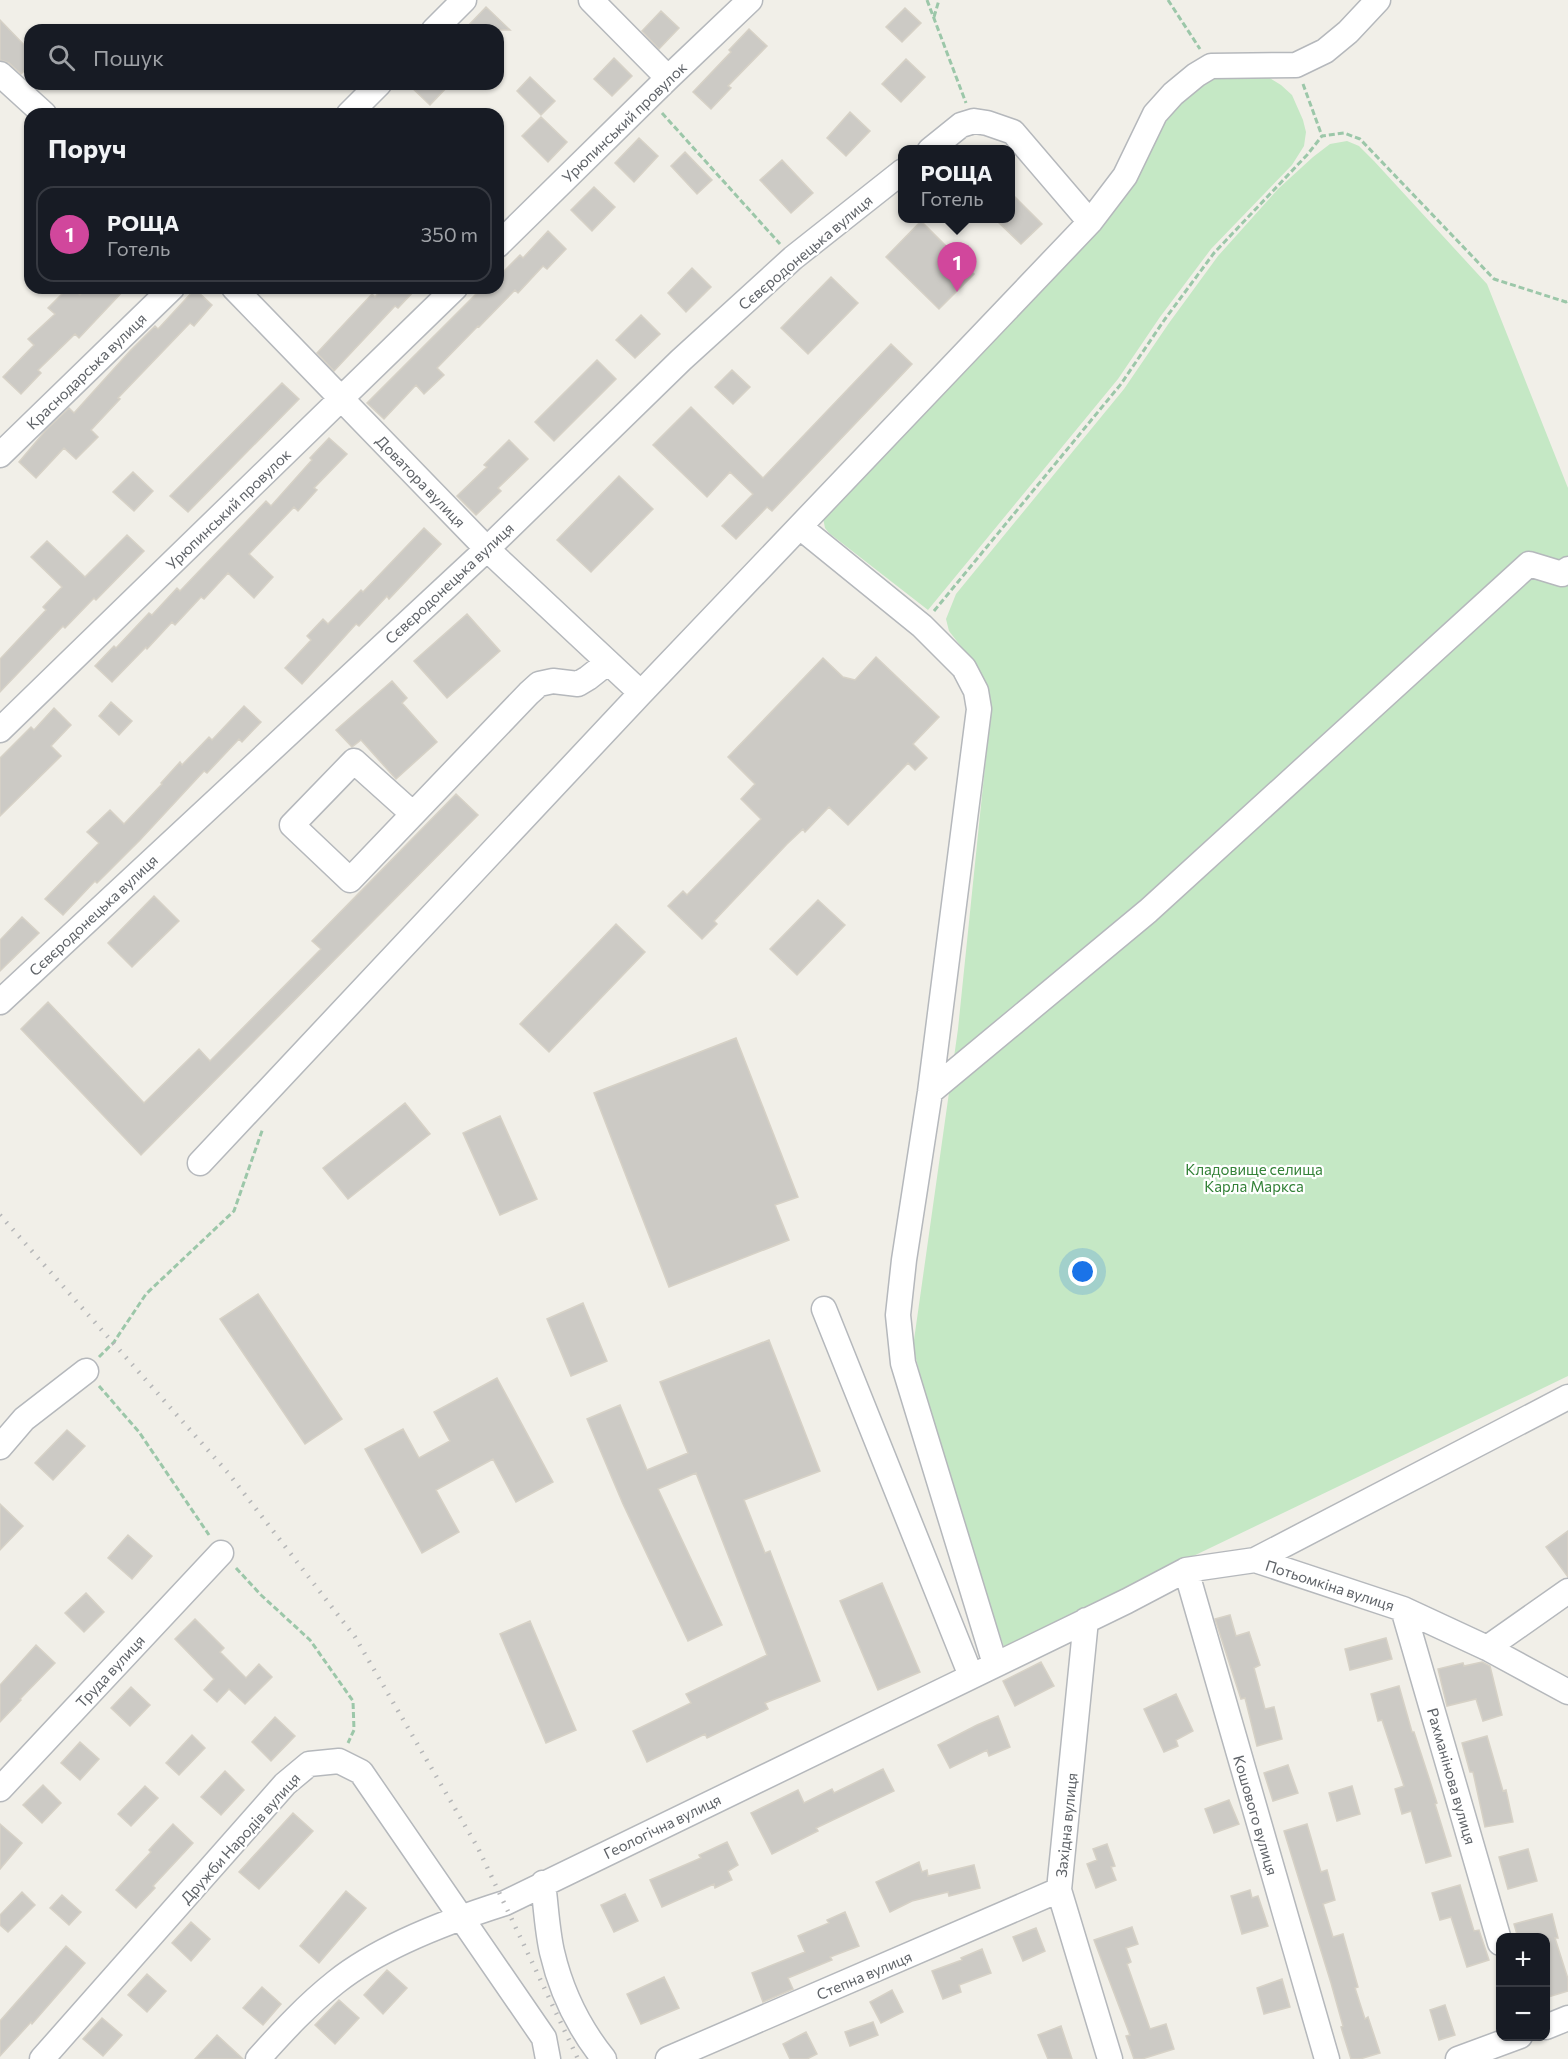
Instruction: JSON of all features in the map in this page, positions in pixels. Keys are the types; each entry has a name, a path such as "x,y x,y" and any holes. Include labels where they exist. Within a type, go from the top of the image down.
{"street":[{"path":"440,24 464,0"},
{"path":"591,0 668,78"},
{"name":"Урюпинський провулок","path":"504,239 750,0"},
{"path":"200,1163 641,693 1090,222 1125,176 1155,114 1173,94 1211,66 1296,64 1325,51 1348,32 1378,0"},
{"path":"0,74 37,108"},
{"path":"355,108 373,90"},
{"path":"937,145 967,123 987,123 1013,132 1090,222"},
{"name":"Сєвєродонецька вулиця","path":"0,1002 487,549 681,360 793,258 898,175"},
{"name":"Краснодарська вулиця","path":"0,455 166,294"},
{"name":"Доватора вулиця","path":"240,294 487,549 641,693"},
{"name":"Урюпинський провулок","path":"0,730 448,294"},
{"path":"800,527 922,626 964,668 976,691 979,709 930,1092 898,1314 903,1363 995,1664"},
{"path":"930,1092 1148,911 1529,564 1562,574 1568,569"},
{"path":"413,814 354,761 292,825 350,880 539,684 553,681 578,684 608,663"},
{"path":"824,1310 971,1676"},
{"path":"0,1447 24,1419 86,1371"},
{"path":"1255,1560 1568,1397"},
{"name":"Труда вулиця","path":"0,1789 221,1552"},
{"name":"Потьомкіна вулиця","path":"1086,1620 1186,1570 1255,1560 1403,1609 1488,1648 1568,1692"},
{"name":"Кошового вулиця","path":"1186,1570 1327,2059"},
{"path":"1488,1648 1568,1591"},
{"name":"Рахманінова вулиця","path":"1403,1609 1497,1933"},
{"name":"Геологічна вулиця","path":"258,2059 292,2020 338,1981 382,1952 461,1917 505,1903 1086,1620"},
{"name":"Західна вулиця","path":"1086,1620 1059,1890 1110,2059"},
{"name":"Дружби Народів вулиця","path":"42,2059 285,1784 309,1764 339,1761 361,1772 544,2038 548,2059"},
{"path":"543,1883 552,1951 567,2000 594,2047 604,2059"},
{"name":"Степна вулиця","path":"668,2059 1059,1890"},
{"path":"1550,2025 1568,2018"},
{"path":"1458,2059 1509,2041"}],"path":[{"path":"927,0 967,123"},
{"path":"934,19 939,0"},
{"path":"1168,0 1211,66"},
{"path":"1296,64 1322,136"},
{"path":"648,98 793,258"},
{"path":"922,626 1121,384 1214,253 1307,155 1322,136 1344,133 1360,139 1494,279 1567,302"},
{"path":"86,1371 114,1342 147,1294 234,1211 265,1123"}],"green space":[{"path":"1265,75 1292,95 1306,132 1304,146 1292,165 1211,249 1160,317 1118,379 928,610 829,533 825,528 823,518 1178,104 1200,86 1215,78"},
{"name":"Кладовище селища Карла Маркса","path":"1347,141 1359,146 1374,161 1487,284 1568,488 1568,1376 1004,1647 949,1487 913,1347 958,1029 991,708 988,689 980,671 949,631 946,619 956,594 1124,389 1218,256 1278,189 1313,157 1330,144"}],"building":[{"path":"486,7 504,24 470,24"},
{"path":"905,8 921,23 902,42 886,27"},
{"path":"661,11 679,28 659,49 642,31"},
{"path":"0,20 24,45 24,71 21,74 9,63 0,60"},
{"path":"749,29 767,46 728,86 731,88 711,109 693,92 731,52 729,50"},
{"path":"614,58 632,76 612,96 594,79"},
{"path":"906,59 925,77 901,102 882,84"},
{"path":"530,77 555,101 541,115 517,91"},
{"path":"414,90 444,90 430,105"},
{"path":"850,112 870,131 846,156 827,138"},
{"path":"541,117 567,142 548,162 522,136"},
{"path":"639,138 658,156 634,182 615,163"},
{"path":"685,152 712,180 697,194 671,166"},
{"path":"782,160 813,193 791,213 760,180"},
{"path":"594,187 615,207 592,231 571,210"},
{"path":"1015,197 1042,224 1021,244 999,223 1015,223"},
{"path":"919,223 923,223 974,274 939,309 886,257"},
{"path":"548,231 566,249 547,269 543,266 518,293 515,290 478,326 437,368 444,375 424,394 416,385 384,419 367,403 476,294 504,294 504,271 520,255 523,258"},
{"path":"692,268 711,287 686,312 668,293"},
{"path":"831,277 858,303 808,354 781,328"},
{"path":"62,294 120,294 79,338 75,334 38,370 41,373 21,394 3,377 34,345 28,339 55,314 48,308"},
{"path":"190,294 200,294 212,305 194,326 190,323 118,398 120,399 91,430 98,437 76,459 64,448 36,478 19,462 46,430 69,408 74,413 155,326 158,329"},
{"path":"372,294 375,297 378,294 411,294 398,308 395,306 334,371 317,353"},
{"path":"641,315 660,334 635,358 616,340"},
{"path":"891,344 912,364 772,511 767,507 736,539 722,526 753,494 730,472 707,497 653,445 691,407 763,478"},
{"path":"597,360 616,379 554,441 535,422"},
{"path":"732,370 750,387 733,404 715,387"},
{"path":"282,383 299,399 188,512 170,496"},
{"path":"329,438 347,454 314,488 317,490 298,511 294,507 249,554 273,577 254,598 228,573 175,625 172,622 112,682 95,666 114,646 116,648 149,613 152,615 177,588 180,591 266,501 271,506"},
{"path":"509,440 528,459 498,488 501,491 476,515 457,496 487,467 484,465"},
{"path":"133,472 153,491 134,511 113,492"},
{"path":"619,476 653,509 591,572 557,540"},
{"path":"424,528 441,544 389,599 387,596 359,626 356,624 302,684 285,668 311,640 307,636 323,619 328,624 361,590 363,592"},
{"path":"127,535 144,551 96,600 94,598 65,628 63,626 0,692 0,659 46,610 43,607 62,587 31,557 47,541 85,577"},
{"path":"467,614 500,651 447,698 414,661"},
{"path":"876,657 939,717 913,744 927,758 915,770 908,763 848,825 829,807 805,832 803,829 787,844 714,921 717,924 702,939 668,906 683,891 687,895 761,819 741,799 755,784 728,757 823,658 843,677 855,680"},
{"path":"392,681 407,698 402,703 437,742 396,779 361,740 352,747 336,730"},
{"path":"111,702 132,721 119,735 99,716"},
{"path":"244,706 261,722 242,742 239,739 207,773 204,771 97,883 95,881 63,915 45,899 99,843 87,832 110,810 124,824 180,762 182,765 209,737 212,740"},
{"path":"54,708 71,725 51,746 61,756 0,816 0,758 31,727 34,730"},
{"path":"456,794 478,815 141,1155 21,1029 48,1002 144,1103 199,1049 210,1061 321,949 312,941"},
{"path":"154,896 179,921 132,967 108,943"},
{"path":"818,900 845,925 797,975 770,949"},
{"path":"22,917 39,933 0,971 0,940"},
{"path":"616,924 645,952 549,1052 520,1024"},
{"path":"736,1038 798,1197 775,1205 789,1240 669,1287 594,1093"},
{"path":"405,1103 430,1134 348,1199 323,1168"},
{"path":"500,1116 537,1199 500,1215 463,1133"},
{"path":"258,1294 342,1419 305,1444 220,1319"},
{"path":"583,1303 607,1361 571,1376 547,1319"},
{"path":"769,1340 820,1471 744,1500 765,1553 770,1551 820,1681 765,1703 768,1709 707,1738 705,1734 647,1762 633,1731 691,1703 686,1694 767,1655 696,1473 658,1489 722,1625 688,1641 623,1504 587,1419 620,1405 647,1470 688,1453 660,1382"},
{"path":"497,1378 553,1482 516,1502 493,1459 436,1490 459,1532 422,1553 365,1449 403,1429 419,1458 450,1441 434,1412"},
{"path":"67,1430 85,1446 53,1480 35,1463"},
{"path":"0,1504 23,1526 0,1550"},
{"path":"1568,1531 1568,1577 1546,1547"},
{"path":"128,1535 152,1556 132,1579 108,1558"},
{"path":"882,1583 920,1672 878,1690 840,1601"},
{"path":"86,1593 104,1612 84,1632 65,1613"},
{"path":"1230,1615 1236,1636 1249,1632 1260,1665 1254,1668 1265,1709 1274,1707 1282,1739 1257,1746 1245,1698 1241,1699 1215,1619"},
{"path":"195,1619 224,1648 220,1652 246,1678 259,1664 272,1677 245,1704 229,1689 217,1702 204,1690 214,1679 175,1639"},
{"path":"530,1621 576,1730 546,1743 500,1634"},
{"path":"1386,1638 1392,1659 1350,1670 1345,1649"},
{"path":"36,1645 55,1663 0,1722 0,1685"},
{"path":"1041,1662 1054,1686 1015,1706 1003,1681"},
{"path":"1482,1662 1490,1666 1502,1715 1483,1721 1476,1699 1447,1706 1438,1669 1463,1663 1464,1666"},
{"path":"1399,1686 1412,1732 1414,1732 1437,1803 1435,1804 1451,1856 1426,1863 1411,1811 1402,1814 1395,1789 1404,1786 1382,1720 1378,1721 1371,1694"},
{"path":"131,1687 150,1705 130,1726 111,1708"},
{"path":"1176,1694 1193,1731 1176,1740 1178,1746 1164,1752 1144,1709"},
{"path":"998,1716 1010,1747 989,1756 987,1750 950,1768 938,1745"},
{"path":"275,1717 295,1736 271,1761 252,1742"},
{"path":"192,1735 205,1748 179,1775 166,1763"},
{"path":"1487,1736 1503,1791 1506,1790 1513,1822 1485,1827 1473,1772 1470,1772 1462,1743"},
{"path":"80,1742 99,1759 80,1780 61,1763"},
{"path":"1288,1765 1298,1793 1273,1801 1264,1773"},
{"path":"883,1769 894,1791 816,1828 818,1831 772,1854 751,1813 798,1790 804,1803 832,1789 834,1793"},
{"path":"225,1771 244,1790 221,1815 201,1797"},
{"path":"43,1785 61,1803 42,1823 23,1805"},
{"path":"145,1786 158,1798 131,1826 118,1814"},
{"path":"1352,1786 1360,1814 1337,1821 1329,1793"},
{"path":"1229,1800 1239,1824 1214,1833 1205,1809"},
{"path":"293,1813 313,1831 259,1889 239,1872"},
{"path":"0,1824 22,1843 0,1869"},
{"path":"173,1824 193,1843 136,1908 116,1890"},
{"path":"1307,1824 1321,1872 1327,1870 1335,1900 1323,1904 1333,1937 1343,1934 1358,1987 1355,1988 1380,2053 1360,2059 1351,2059 1331,1983 1284,1831"},
{"path":"727,1842 738,1865 728,1871 732,1880 715,1888 714,1884 662,1907 650,1880 701,1858 699,1855"},
{"path":"1107,1844 1115,1866 1111,1867 1116,1880 1096,1888 1087,1864 1097,1860 1093,1849"},
{"path":"1528,1849 1537,1881 1508,1889 1499,1857"},
{"path":"919,1862 922,1872 927,1870 928,1876 974,1865 980,1888 949,1896 948,1892 912,1901 890,1912 876,1882"},
{"path":"1460,1885 1474,1931 1479,1930 1489,1960 1467,1967 1451,1917 1440,1920 1432,1893"},
{"path":"1250,1890 1252,1898 1258,1896 1268,1926 1242,1934 1231,1896"},
{"path":"346,1891 366,1908 319,1963 300,1946"},
{"path":"22,1892 35,1905 8,1932 0,1925 0,1915"},
{"path":"625,1894 638,1921 614,1932 601,1905"},
{"path":"62,1895 81,1912 69,1925 50,1908"},
{"path":"845,1912 859,1946 830,1957 832,1960 788,1978 793,1989 763,2002 752,1973 805,1952 798,1936 829,1923 827,1920"},
{"path":"1552,1914 1558,1938 1555,1938 1568,1979 1568,1991 1550,1996 1550,1933 1517,1933 1514,1924"},
{"path":"191,1922 210,1939 191,1961 172,1943"},
{"path":"1132,1927 1138,1944 1126,1948 1131,1962 1127,1964 1150,2029 1166,2024 1174,2049 1142,2059 1134,2059 1126,2036 1130,2035 1094,1940"},
{"path":"1036,1928 1045,1951 1023,1961 1013,1937"},
{"path":"66,1946 85,1963 32,2024 31,2022 0,2056 0,2021"},
{"path":"982,1949 991,1973 959,1985 961,1992 943,1999 932,1971 962,1960 961,1958"},
{"path":"387,1970 407,1988 383,2014 364,1995"},
{"path":"147,1974 166,1991 147,2012 128,1995"},
{"path":"664,1977 679,2008 641,2024 627,1994"},
{"path":"1282,1979 1290,2007 1264,2014 1257,1988"},
{"path":"262,1987 281,2004 263,2025 243,2008"},
{"path":"892,1990 903,2012 881,2023 870,2002"},
{"path":"339,2000 359,2018 335,2044 315,2025"},
{"path":"1445,2005 1455,2035 1439,2040 1430,2010"},
{"path":"102,2018 122,2035 103,2056 83,2039"},
{"path":"873,2022 878,2035 850,2046 845,2032"},
{"path":"1061,2026 1072,2059 1048,2059 1038,2035"},
{"path":"806,2032 817,2054 807,2059 790,2059 783,2044"},
{"path":"217,2035 243,2059 195,2059"}],"railway":[{"path":"0,1215 229,1474 355,1637 478,1848 578,2059"}],"place":[{"name":"РОЩА","path":"957,292"}]}
